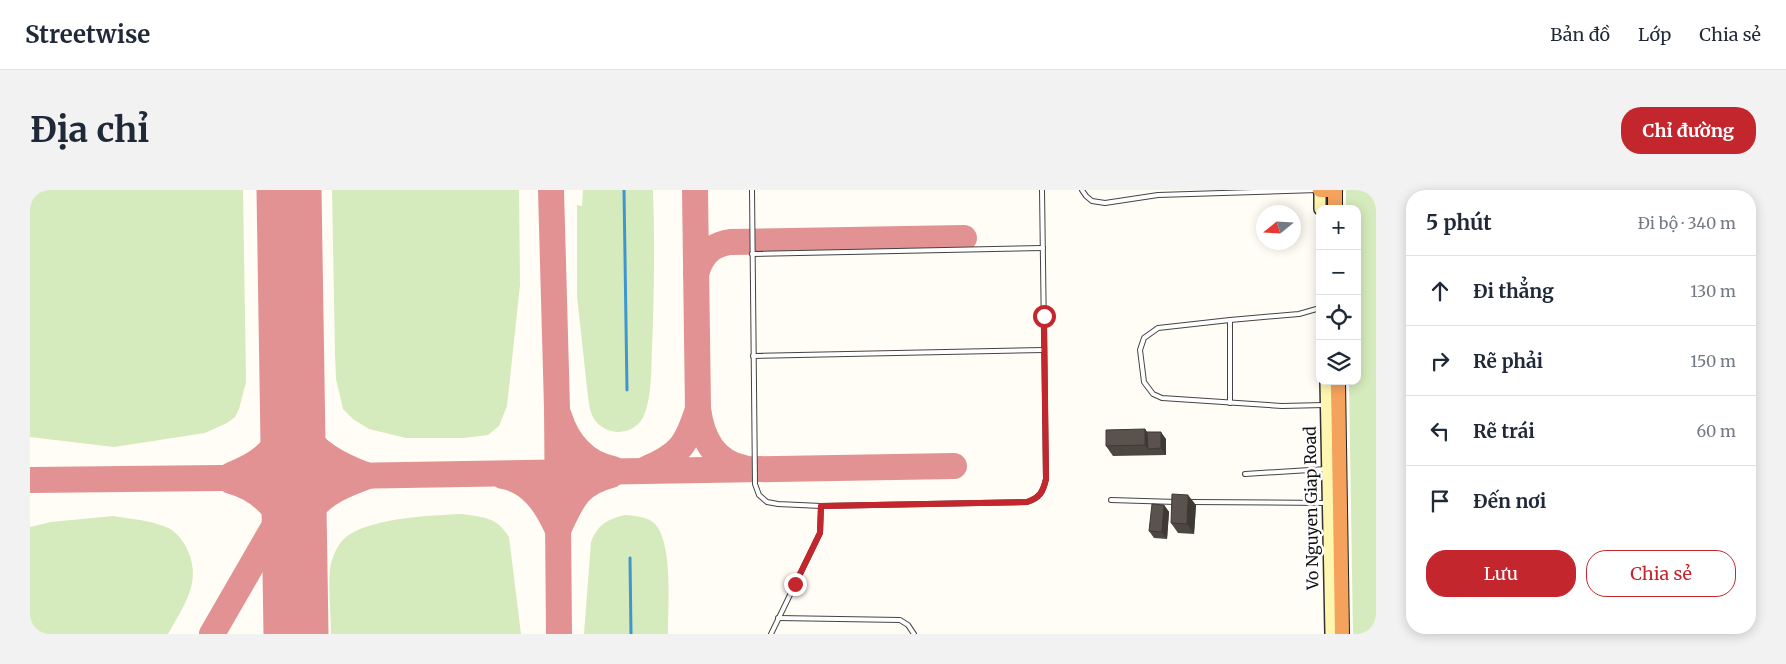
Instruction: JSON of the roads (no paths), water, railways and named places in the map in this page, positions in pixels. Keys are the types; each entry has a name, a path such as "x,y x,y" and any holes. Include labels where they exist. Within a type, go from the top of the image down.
{"highway":[{"path":"1320,190 1334,190 1335,205"},
{"name":"Vo Nguyen Giap Road","path":"1338,385 1342,634"}],"main road":[{"path":"1320,190 1320,205"},
{"name":"Vo Nguyen Giap Road","path":"1326,385 1326,469 1331,634"}],"lane":[{"path":"752,190 755,484 759,495 767,502 821,506 1027,502 1036,499 1044,491 1046,479 1042,190"},
{"path":"1082,190 1092,201 1105,203 1158,193 1320,190"},
{"path":"752,254 1043,248"},
{"path":"1316,309 1292,315 1158,328 1144,338 1140,350 1144,382 1153,394 1162,398 1282,406 1327,406"},
{"path":"1230,320 1230,403"},
{"path":"754,356 1044,350"},
{"path":"1245,474 1326,469"},
{"path":"1111,500 1178,502"},
{"path":"1188,502 1328,503"},
{"path":"771,634 820,533 821,506"},
{"path":"778,618 900,620 908,624 914,634"}],"waterway":[{"path":"624,190 627,390"},
{"path":"630,558 631,634"}]}
